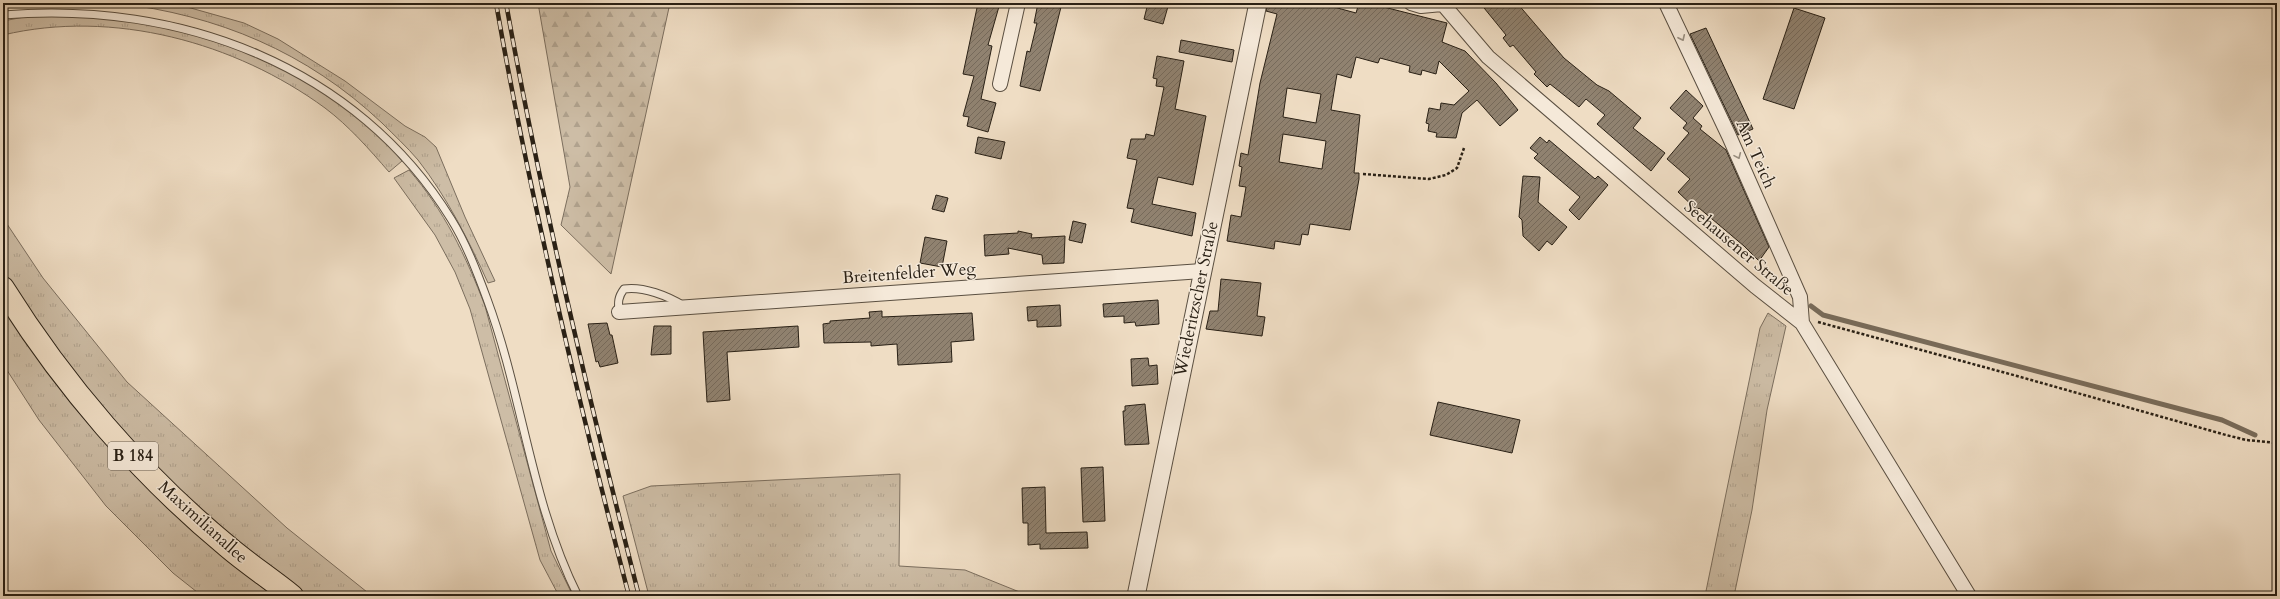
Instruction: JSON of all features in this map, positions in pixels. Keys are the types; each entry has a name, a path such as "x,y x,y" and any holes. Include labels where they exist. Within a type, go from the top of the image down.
{"main road":[{"name":"Maximilianallee","path":"3,288 38,340 96,414 150,475 227,546 292,596"}],"street":[{"path":"1000,84 1018,3"},
{"name":"Wiederitzscher Straße","path":"1136,596 1258,3"},
{"name":"Seehausener Straße","path":"1411,3 1421,6 1442,3 1488,57 1755,286 1802,323 1969,596"},
{"name":"Am Teich","path":"1666,3 1729,136 1800,297 1802,323"},
{"name":"Breitenfelder Weg","path":"619,312 1202,271"}],"lane":[{"path":"3,15 47,7 84,6"},
{"path":"274,54 335,91 366,116 408,159 429,185 453,221 473,263 488,301 501,341 555,546 578,596"},
{"path":"619,312 618,301 620,294 624,289 632,288 670,299 687,307"}],"path":[{"path":"1363,174 1429,179 1439,177 1457,168 1464,148"},
{"path":"1802,323 1815,321 2226,435 2246,440 2277,443"}],"green space":[{"path":"116,3 173,3 244,23 278,39 345,81 405,126 425,137 436,147 465,217 495,281 488,283 457,220 429,174 418,160 382,123 353,98 323,76 292,57 259,41 190,17"},
{"path":"538,3 670,3 611,274 561,225 570,187"},
{"path":"51,12 91,13 163,21 196,29 229,40 261,54 294,72 327,95 367,125 394,151 402,161 389,172 351,130 325,108 290,85 252,65 213,49 172,37 129,29 87,26 45,28 3,35 3,21"},
{"path":"409,170 433,201 453,234 470,269 485,306 551,551 573,596 559,596 540,560 470,309 455,272 435,235 394,178"},
{"path":"3,218 43,278 127,382 287,528 372,596 303,596 230,539 182,496 101,409 14,292 3,273"},
{"path":"3,307 87,418 140,481 188,526 273,596 202,596 173,573 106,506 39,420 3,364"},
{"path":"1768,313 1786,326 1767,410 1752,510 1734,596 1705,596 1760,328"},
{"path":"900,474 899,566 965,570 1022,593 1023,596 649,596 623,496 651,486"}],"building":[{"path":"978,3 1000,3 988,45 992,46 981,99 996,103 988,132 967,126 969,117 963,116 974,76 963,74"},
{"path":"1038,3 1061,7 1040,91 1020,86 1027,51 1030,52 1037,23 1034,23"},
{"path":"1148,3 1169,3 1163,24 1144,19"},
{"path":"1268,3 1319,3 1356,13 1359,3 1368,3 1447,23 1442,42 1465,51 1496,83 1518,110 1500,126 1477,100 1462,113 1456,138 1436,137 1437,133 1428,131 1429,124 1426,123 1429,108 1440,110 1441,103 1454,105 1469,91 1439,61 1436,74 1422,70 1421,75 1409,72 1410,66 1380,58 1378,63 1356,57 1351,78 1337,74 1331,110 1360,115 1354,173 1359,173 1359,179 1350,230 1310,224 1308,235 1302,234 1300,245 1275,241 1274,249 1227,241 1231,215 1241,217 1246,187 1239,186 1242,167 1239,166 1241,153 1248,155 1260,83 1277,14 1266,11","holes":["1287,88 1321,94 1316,123 1283,117","1283,134 1326,141 1322,169 1279,162"]},
{"path":"1480,3 1517,3 1564,58 1597,85 1609,91 1641,118 1633,128 1665,153 1651,171 1597,124 1605,115 1586,99 1579,107 1550,84 1547,87 1534,74 1536,72 1513,45 1510,47 1503,38 1506,35"},
{"path":"1794,8 1825,18 1794,109 1763,99"},
{"path":"1706,28 1753,129 1738,135 1690,34"},
{"path":"1181,40 1234,50 1232,62 1179,52"},
{"path":"1157,56 1184,61 1175,109 1206,116 1193,185 1158,177 1152,204 1196,213 1192,236 1131,222 1134,209 1127,208 1137,160 1127,158 1131,139 1145,139 1146,134 1154,136 1164,87 1156,86 1157,79 1153,78"},
{"path":"1686,90 1703,106 1693,118 1702,126 1700,129 1726,150 1769,247 1759,261 1744,246 1699,208 1697,210 1678,192 1690,179 1667,159 1689,133 1683,128 1687,123 1670,108"},
{"path":"978,137 1005,142 1001,159 975,153"},
{"path":"1540,137 1547,143 1549,140 1595,179 1598,176 1608,185 1579,220 1569,210 1580,197 1534,158 1538,154 1530,148"},
{"path":"1523,176 1540,177 1538,202 1567,227 1552,245 1547,241 1539,251 1523,236 1522,220 1519,217"},
{"path":"936,195 948,198 944,212 932,209"},
{"path":"1073,221 1086,224 1082,243 1069,240"},
{"path":"1018,231 1032,234 1031,238 1065,236 1064,263 1043,264 1042,255 1008,248 1009,254 985,256 984,235 1018,233"},
{"path":"925,237 947,241 942,267 920,263"},
{"path":"1221,279 1261,283 1257,316 1265,317 1262,336 1206,329 1210,311 1218,311"},
{"path":"1158,300 1159,324 1136,326 1135,322 1124,323 1124,316 1104,317 1103,304"},
{"path":"1060,305 1061,326 1037,327 1037,320 1028,321 1027,307"},
{"path":"882,311 882,317 972,313 974,340 951,342 952,362 898,365 897,344 871,346 871,342 824,343 823,324 830,323 830,321 870,318 869,312"},
{"path":"607,323 610,335 612,335 618,363 600,367 598,361 596,362 588,324"},
{"path":"654,326 671,326 671,354 651,355"},
{"path":"798,326 799,347 727,352 730,400 707,402 703,332"},
{"path":"1148,358 1149,366 1157,365 1158,384 1132,386 1131,359"},
{"path":"1438,402 1520,420 1512,453 1430,435"},
{"path":"1145,404 1149,444 1125,445 1123,411 1125,411 1125,406"},
{"path":"1103,467 1105,521 1083,522 1081,468"},
{"path":"1045,487 1046,533 1087,532 1088,548 1040,549 1040,544 1028,545 1028,523 1023,523 1022,488"}],"waterway":[{"path":"1811,306 1823,315 2222,420 2255,435"}],"railway":[{"path":"496,3 524,152 556,301 629,596"},
{"path":"506,3 535,152 567,301 639,596"}]}
